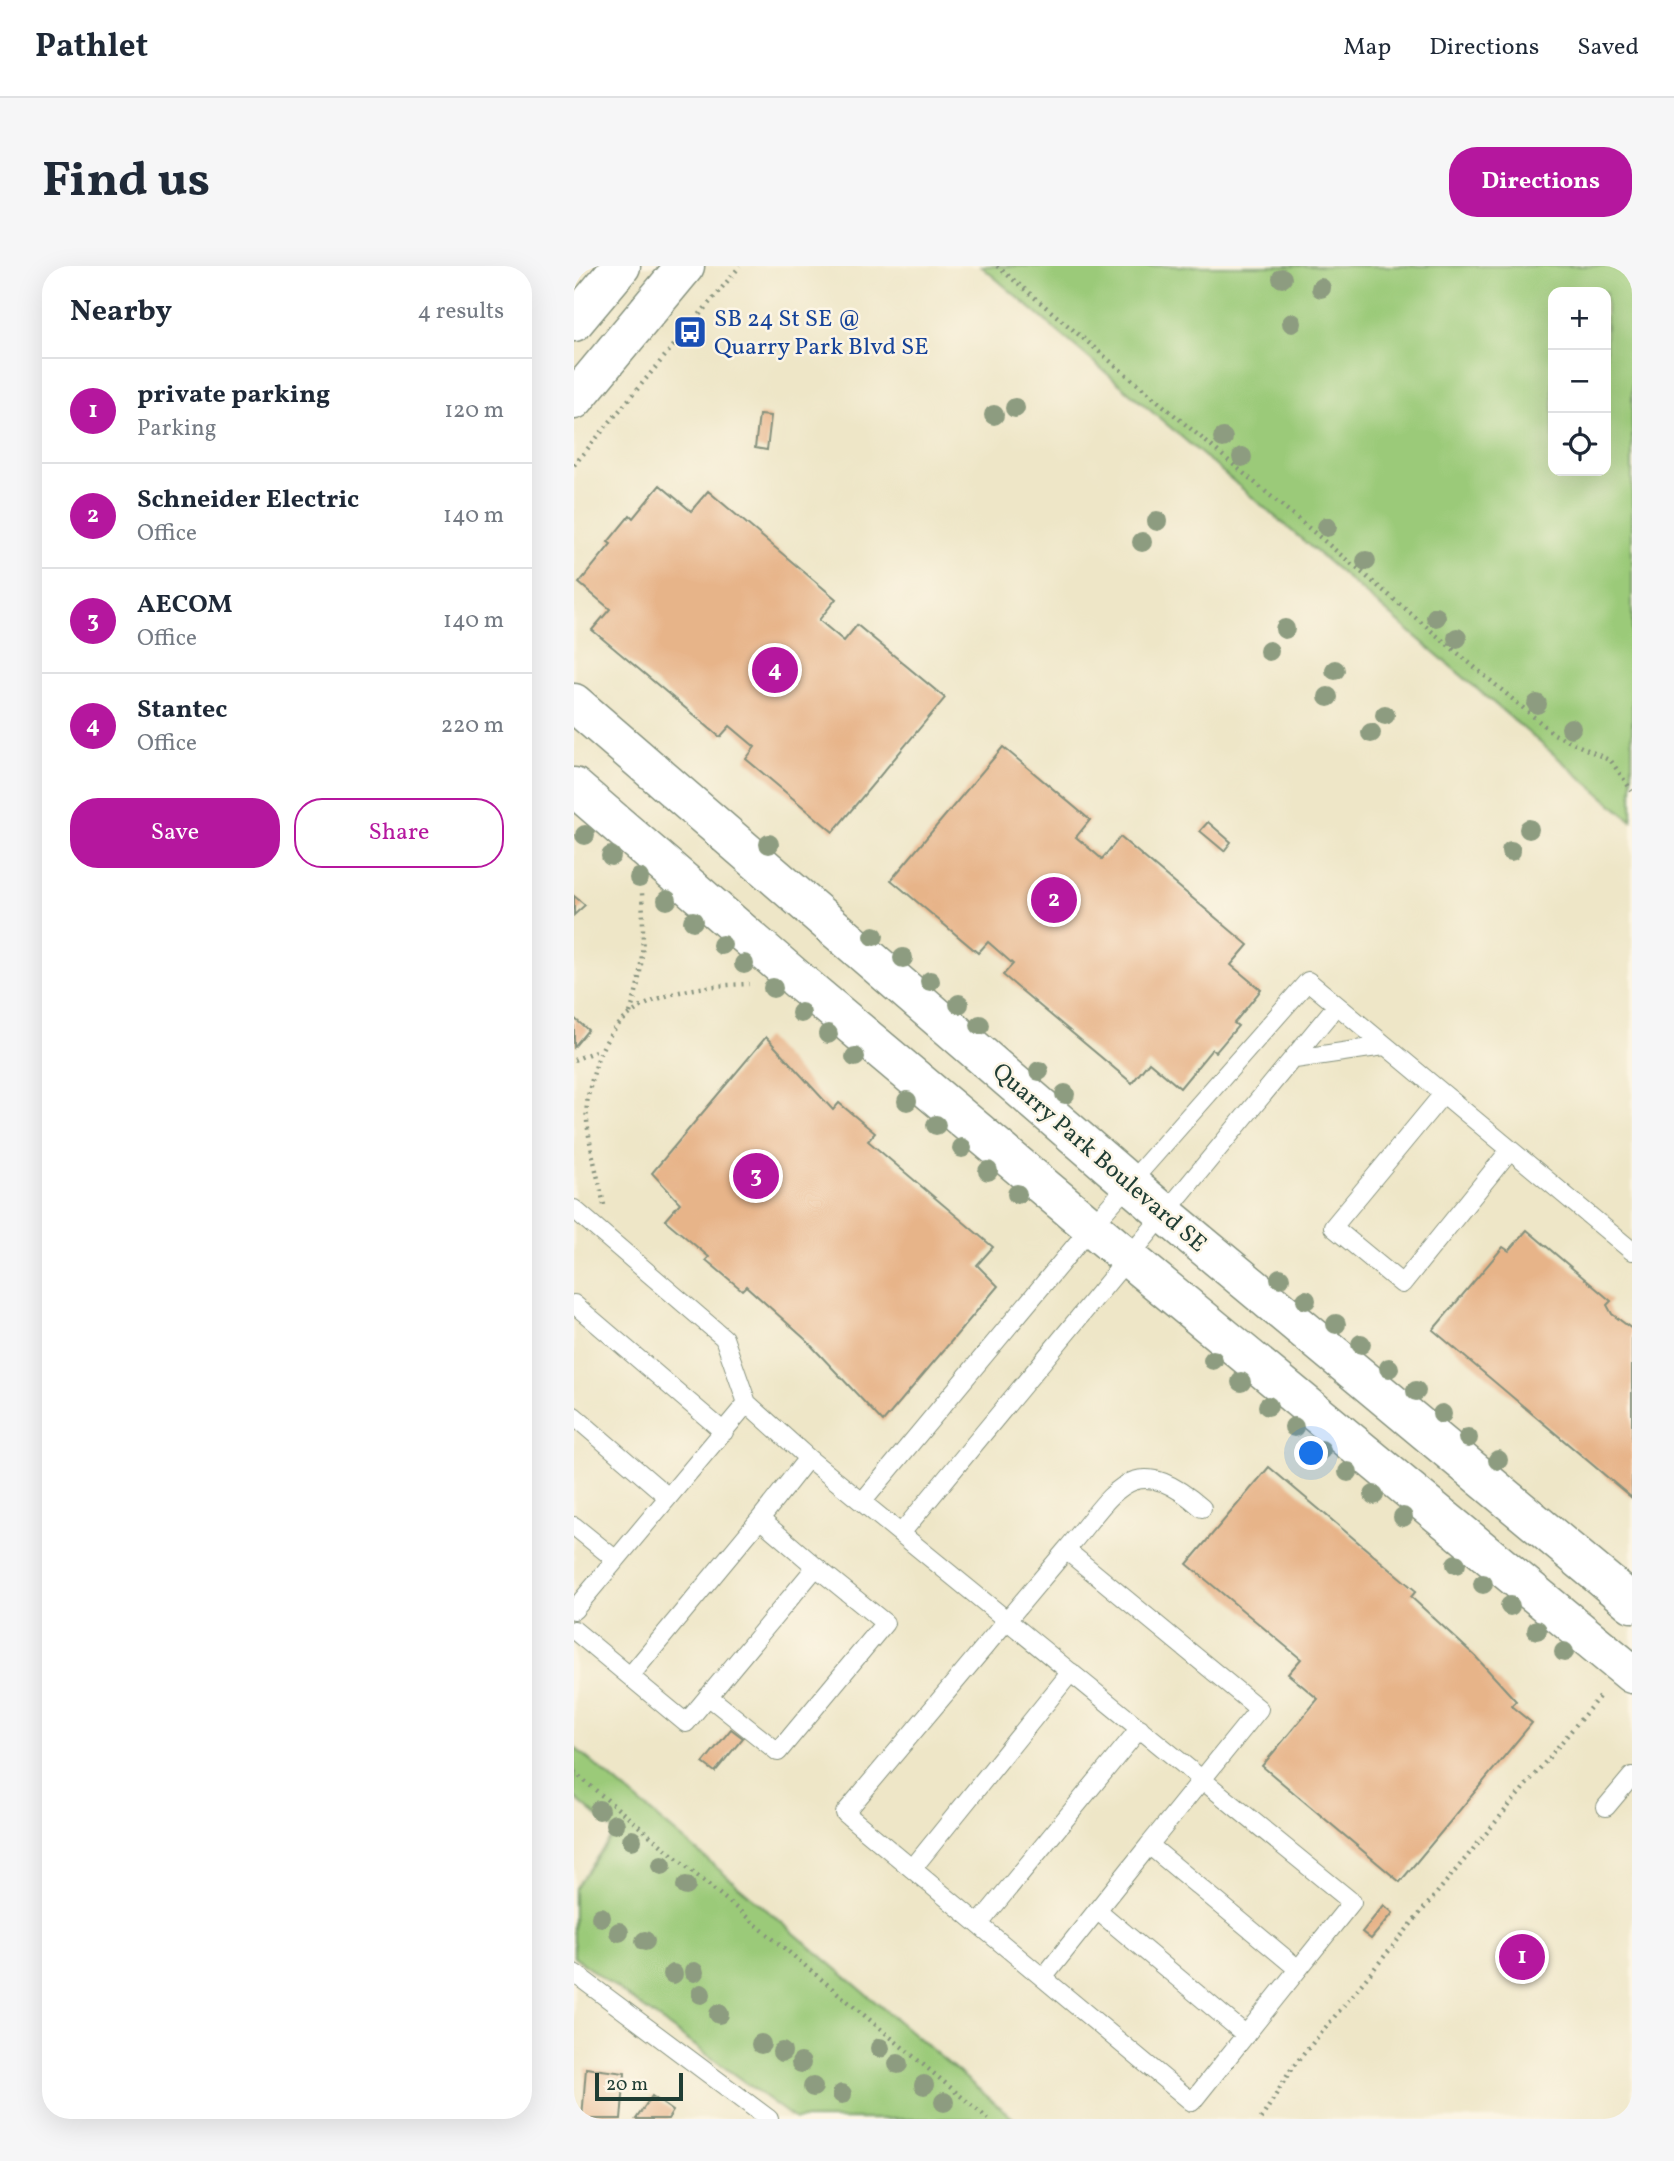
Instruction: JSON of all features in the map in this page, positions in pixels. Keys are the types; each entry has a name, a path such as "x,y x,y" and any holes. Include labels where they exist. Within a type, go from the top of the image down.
{"main road":[{"path":"574,322 621,266"},
{"path":"574,400 685,266"},
{"name":"Quarry Park Boulevard SE","path":"574,703 1165,1214 1632,1603"},
{"path":"574,787 1091,1227 1632,1674"}],"lane":[{"path":"863,1501 1091,1227 1131,1185 1308,981 1632,1251"},
{"path":"902,1532 1126,1256 1165,1214 1336,1006"},
{"path":"1295,1059 1384,1046"},
{"path":"1443,1094 1333,1227 1402,1284 1510,1150"},
{"path":"574,1209 724,1338 747,1404 808,1458 902,1532 1009,1620 1202,1779 1352,1902 1192,2102 845,1813 1009,1620 1066,1550 1117,1491 1134,1480 1154,1477 1182,1490 1202,1508"},
{"path":"574,1304 723,1432"},
{"path":"574,1610 747,1404"},
{"path":"574,1416 668,1497"},
{"path":"630,1676 808,1458"},
{"path":"708,1696 778,1752 885,1623 760,1519"},
{"path":"574,1526 616,1560"},
{"path":"1043,1978 1259,1709 1066,1550"},
{"path":"574,1630 686,1723 816,1567"},
{"path":"912,1869 1072,1672"},
{"path":"979,1924 1140,1728"},
{"path":"1606,1807 1632,1776"},
{"path":"1149,1845 1298,1969"},
{"path":"1097,1910 1246,2035"},
{"path":"574,1973 769,2119"}],"path":[{"path":"574,465 740,266"},
{"path":"997,266 1554,734 1611,761 1632,791"},
{"path":"629,1014 642,966 645,932 642,892"},
{"path":"574,1060 598,1050 629,1014 671,993 698,987 750,984"},
{"path":"598,1050 590,1083 587,1119 612,1240"},
{"path":"1261,2119 1292,2068 1600,1697"},
{"path":"575,1776 988,2119"}],"green space":[{"path":"981,266 1632,266 1632,821"},
{"path":"574,1747 1014,2119 795,2119 574,1957 574,1889 615,1832 574,1797"}],"building":[{"path":"759,415 771,416 767,450 755,448"},
{"path":"660,485 691,511 708,491 836,599 819,620 844,641 857,625 945,698 833,832 746,759 755,747 730,726 720,737 592,630 610,609 579,583 611,544 608,542 630,515 633,518"},
{"path":"1003,747 1090,820 1076,837 1102,859 1120,837 1248,945 1231,965 1261,990 1234,1023 1238,1026 1216,1052 1212,1049 1180,1088 1149,1062 1132,1083 1003,975 1013,964 988,942 978,953 891,880"},
{"path":"1208,822 1231,842 1224,851 1200,831"},
{"path":"574,896 585,905 574,915"},
{"path":"574,1018 588,1030 574,1047"},
{"path":"766,1037 833,1110 839,1103 875,1133 868,1141 993,1247 977,1265 998,1286 883,1422 805,1339 746,1286 742,1290 706,1260 709,1257 665,1220 680,1203 652,1173"},
{"path":"1527,1230 1611,1301 1607,1305 1612,1314 1632,1329 1632,1498 1433,1330 1503,1247 1509,1251"},
{"path":"1269,1467 1416,1591 1411,1597 1475,1656 1516,1701 1511,1706 1532,1723 1400,1882 1262,1766 1318,1699 1288,1674 1301,1659 1187,1564"},
{"path":"731,1729 743,1738 715,1772 703,1763"},
{"path":"1384,1905 1393,1913 1371,1939 1362,1932"},
{"path":"586,2068 625,2073 621,2119 582,2119"},
{"path":"652,2096 673,2111 668,2119 636,2119"}],"place":[{"name":"SB 24 St SE @ Quarry Park Blvd SE","path":"690,332"},
{"name":"Stantec","path":"775,670"},
{"name":"Schneider Electric","path":"1054,900"},
{"name":"AECOM","path":"756,1176"},
{"name":"private parking","path":"1522,1957"}]}
